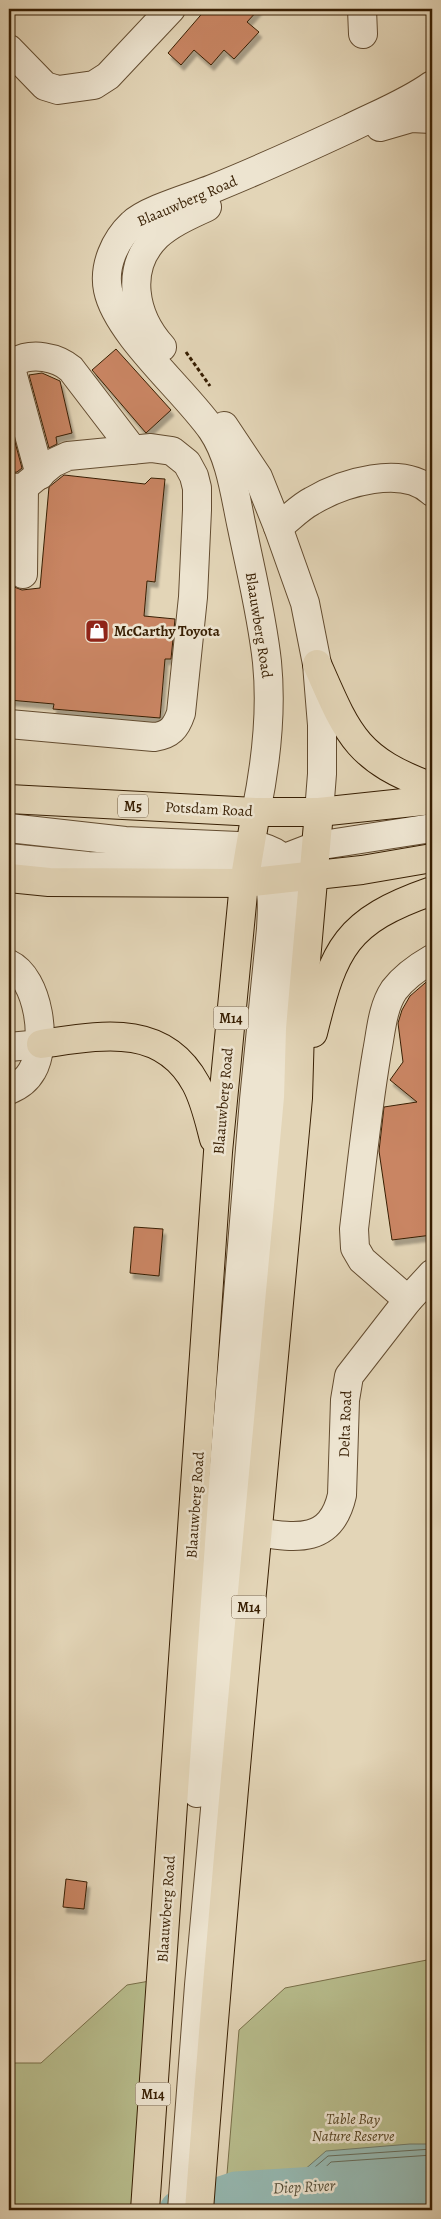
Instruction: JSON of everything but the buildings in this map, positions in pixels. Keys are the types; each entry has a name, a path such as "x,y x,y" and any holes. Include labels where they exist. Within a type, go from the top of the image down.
{"main road":[{"path":"318,664 344,723 364,750 390,769 432,787"},
{"name":"Potsdam Road","path":"9,799 256,812 319,812"},
{"name":"M5","path":"319,812 432,800"},
{"name":"Blaauwberg Road","path":"145,2210 189,1985 256,1532 298,1098 300,1029 256,812"},
{"name":"Blaauwberg Road","path":"269,870 316,846 319,812"},
{"path":"9,878 49,882 269,870 432,858"},
{"name":"Blaauwberg Road","path":"199,2210 189,1985 218,1152 269,870"},
{"path":"298,1098 324,994 340,952 356,930 373,916 391,906 432,891"},
{"path":"41,1044 98,1036 118,1036 141,1040 161,1047 180,1062 196,1084 204,1102 218,1152"}],"street":[{"path":"9,49 29,72 45,86 58,90 94,85 108,76 171,9"},
{"name":"Blaauwberg Road","path":"256,812 264,772 268,707 267,664 261,620 235,494 226,461 214,433 131,334 118,314 108,289 108,275 116,243 133,222 302,150 400,104 432,85"},
{"name":"Blaauwberg Road","path":"319,812 322,774 322,734 318,664 305,603 258,477 222,423 190,380 158,343 144,320 135,292 137,270 146,250 157,236 180,220 388,123 411,118 432,119"},
{"path":"108,275 136,279"},
{"path":"22,574 24,484 12,372 15,362 21,359 56,359 65,363 133,450"},
{"path":"9,724 154,737 170,732 177,726 180,713 193,597 197,488 194,476 187,463 172,451 150,448 68,456 52,463 24,484"},
{"path":"278,528 310,501 351,484 399,478 416,482 432,492"},
{"path":"9,828 125,841 269,870 295,904 295,931 189,1985 164,2210"},
{"path":"316,846 432,828"},
{"path":"9,858 88,866 269,870"},
{"path":"408,1300 362,1260 356,1248 354,1229 370,1095 388,1002 394,990 406,978 418,967 432,959"},
{"path":"9,964 25,978 32,994 37,1010 41,1044 33,1070 22,1084 9,1090"},
{"path":"9,1047 41,1044"},
{"name":"Delta Road","path":"256,1532 302,1537 320,1530 332,1521 339,1508 342,1495 345,1400 349,1376 408,1300 432,1274"},
{"path":"182,2210 189,1985"}],"path":[{"path":"184,351 212,388"}],"green space":[{"name":"Table Bay Nature Reserve","path":"432,1959 432,2210 224,2210 239,2030 285,1988"},
{"path":"161,1979 145,2210 9,2210 9,2063 41,2063 127,1985"}],"water":[{"path":"432,2144 432,2208 415,2210 317,2210 304,2201 303,2171 326,2151"}],"waterway":[{"name":"Diep River","path":"179,2210 236,2191 432,2179"}],"place":[{"name":"McCarthy Toyota","path":"97,631"}]}
